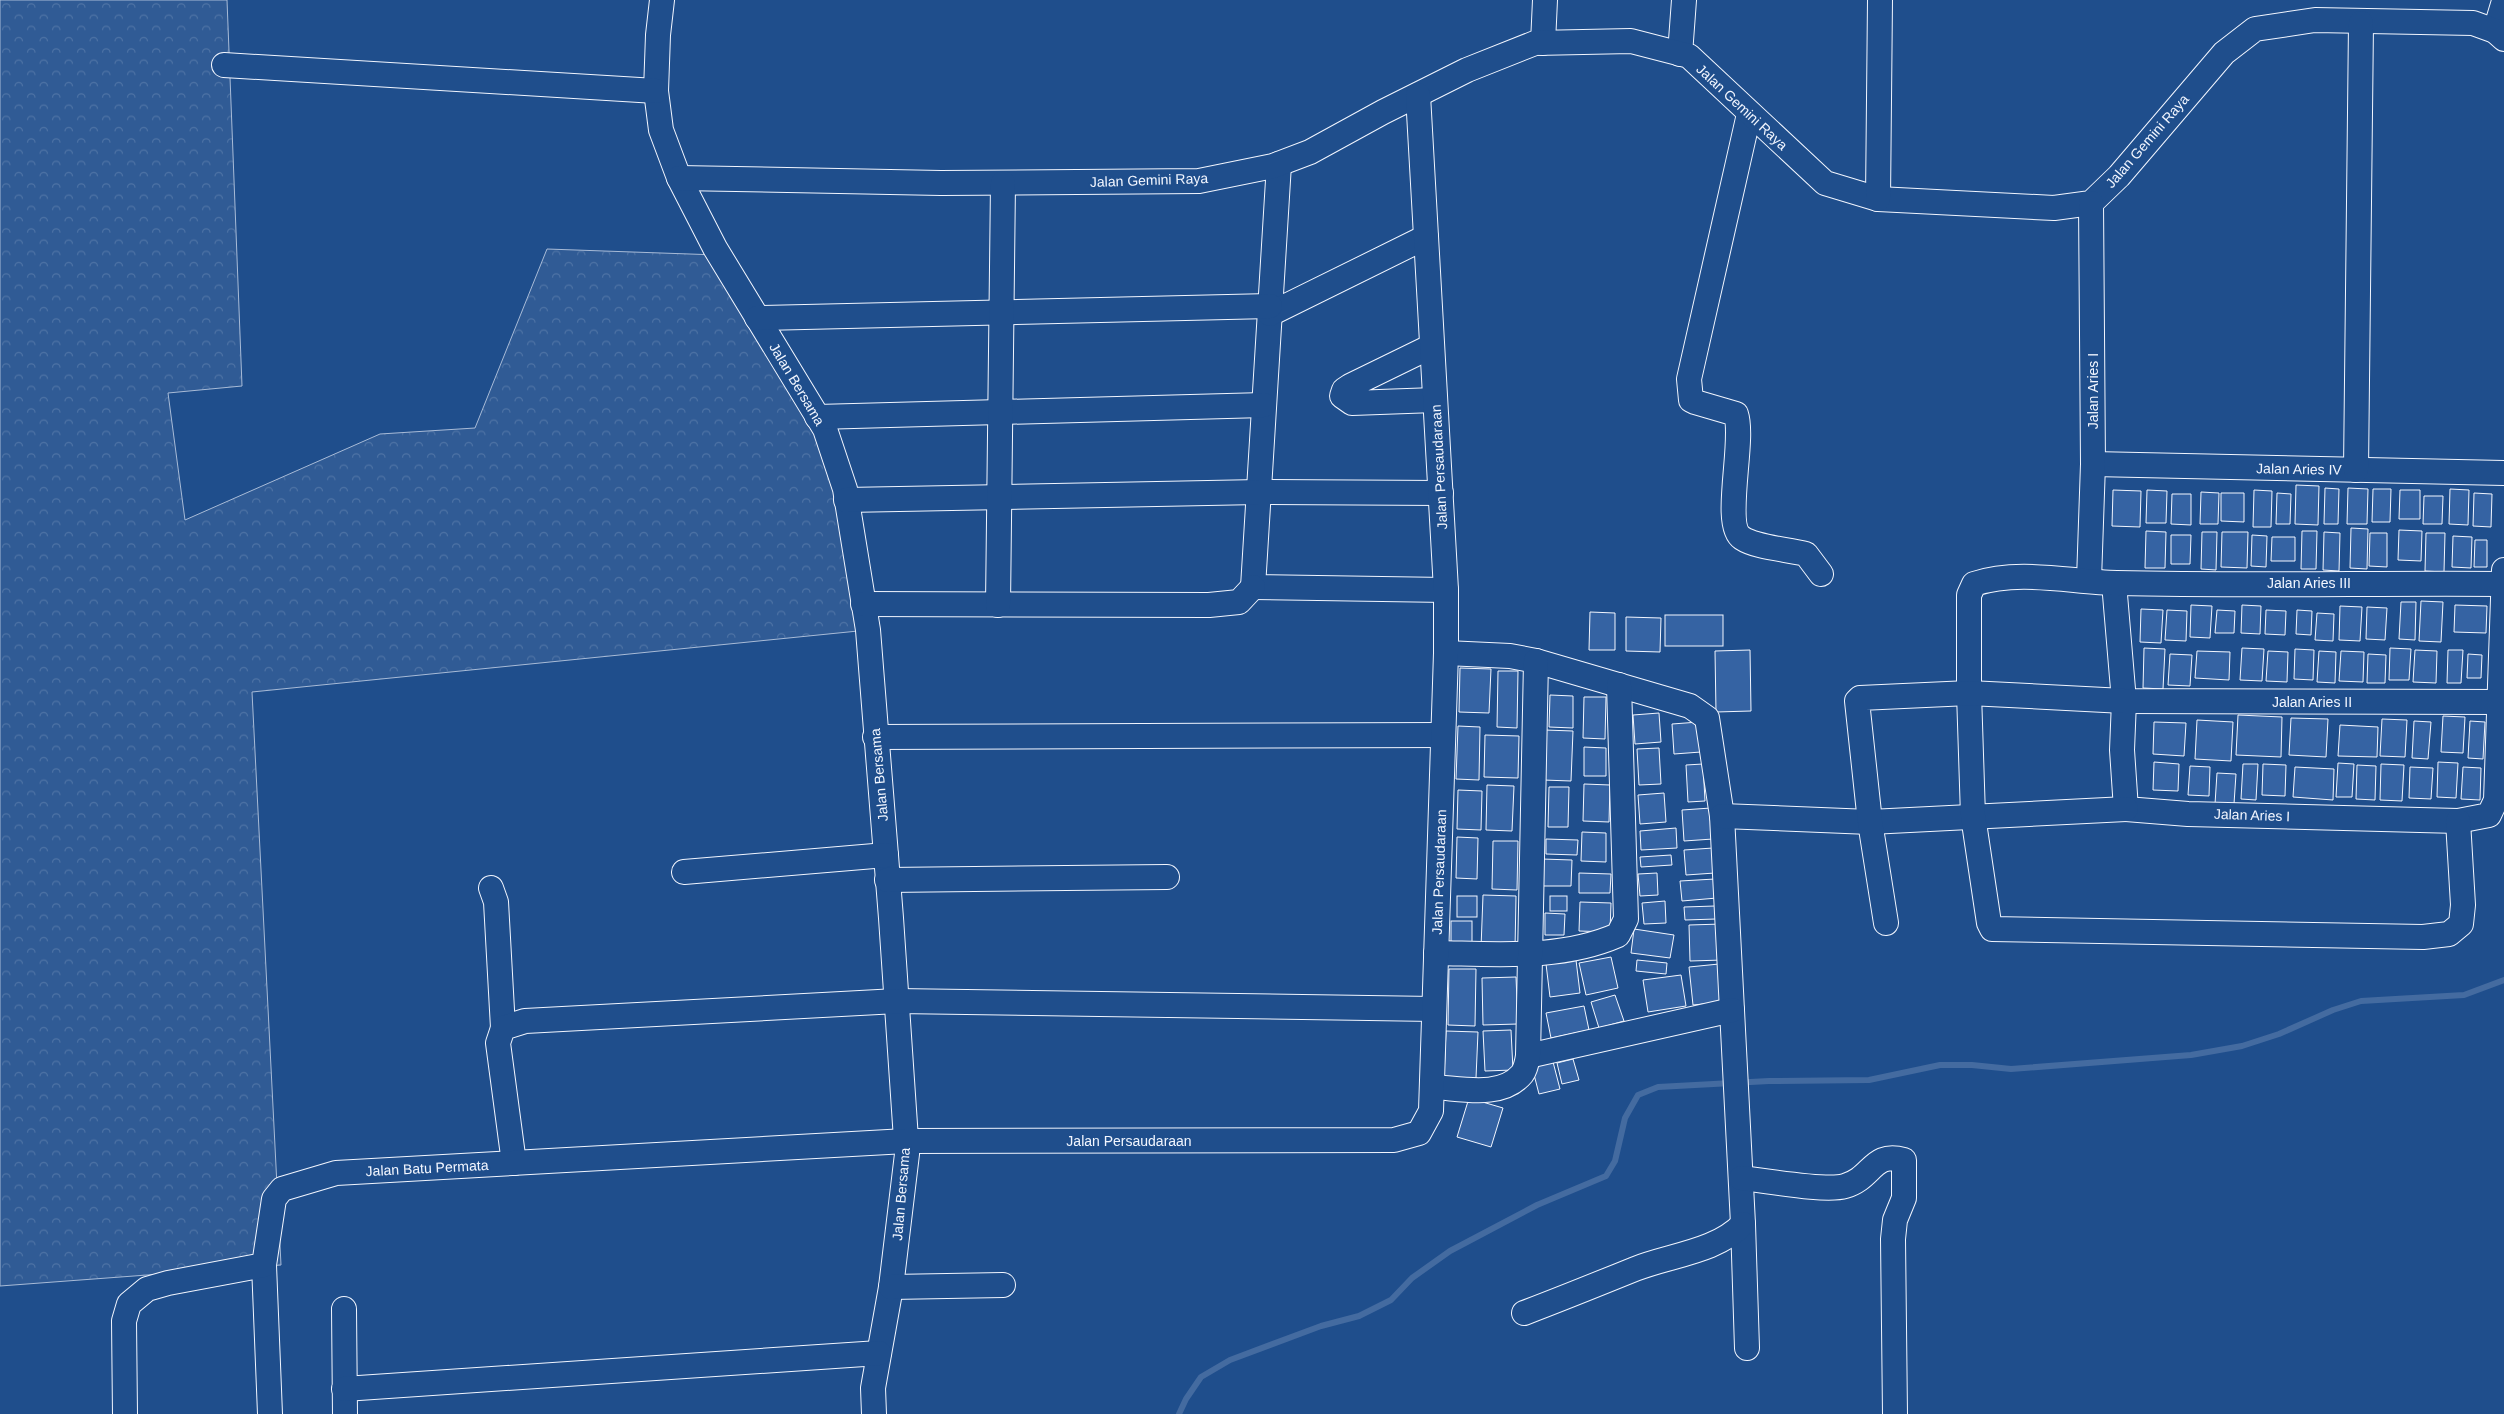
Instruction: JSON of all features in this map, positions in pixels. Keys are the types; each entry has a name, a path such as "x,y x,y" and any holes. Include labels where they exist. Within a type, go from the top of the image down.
{"street":[{"name":"Jalan Bersama","path":"662,0 658,35 656,91 661,130 679,178 715,248 825,429 846,500 868,630 907,1154 891,1287 873,1388 874,1414"},
{"path":"1544,43 1545,0"},
{"path":"1680,54 1684,0"},
{"path":"1878,199 1880,0"},
{"path":"2500,35 2504,1"},
{"name":"Jalan Gemini Raya","path":"679,178 1003,183 1198,181 1279,164 1310,152 1467,70 1535,43 1631,41 1689,56 1825,183 1878,199 2054,208 2091,203 2119,176 2224,53 2256,29 2315,20 2361,23 2473,23 2500,35"},
{"path":"2356,470 2361,23"},
{"path":"224,65 656,91"},
{"name":"Jalan Persaudaraan","path":"906,1141 1394,1140 1419,1133 1431,1111 1446,653 1446,590 1418,95"},
{"path":"1749,114 1689,379 1689,394 1691,400 1695,402 1736,414 1740,432 1733,511 1735,529 1740,537 1751,542 1806,554 1821,574"},
{"path":"863,604 1235,604 1244,599 1253,587 1279,164"},
{"path":"998,604 1003,183"},
{"name":"Jalan Aries I","path":"2089,580 2094,464 2091,203"},
{"path":"757,318 1001,312 1270,310 1426,237"},
{"path":"1432,346 1350,386 1344,390 1342,396 1352,403 1436,400"},
{"path":"817,417 1264,405"},
{"name":"Jalan Aries IV","path":"2094,464 2504,473"},
{"path":"846,500 1259,492 1441,493"},
{"path":"2502,702 2504,568"},
{"name":"Jalan Aries III","path":"2458,821 2462,905 2461,924 2450,934 2423,937 1994,930 1989,923 1973,816 1969,694 1969,595 1974,584 1991,578 2022,577 2114,583 2504,584"},
{"path":"2114,583 2124,701 2122,750 2126,810"},
{"path":"1253,587 1446,590"},
{"path":"1446,653 1510,656 1536,661 1690,706 1707,718 1722,816 1741,1178 1747,1348"},
{"path":"1432,1087 1494,1090 1508,1086 1523,1074 1528,1056 1536,661"},
{"path":"1436,953 1530,955 1598,944 1618,935 1626,919 1619,685"},
{"name":"Jalan Aries II","path":"1870,822 1858,700 1969,694 2124,701 2502,702"},
{"name":"Jalan Aries I","path":"1722,816 1870,822 2126,810 2198,814 2458,821 2489,815 2496,800 2502,702"},
{"path":"875,737 1443,735"},
{"path":"1870,822 1886,923"},
{"path":"684,872 886,855"},
{"path":"887,880 1166,877"},
{"path":"491,888 496,902 503,1028 498,1044 514,1163"},
{"path":"503,1028 525,1021 897,1001 1434,1009"},
{"path":"1528,1056 1732,1010"},
{"name":"Jalan Batu Permata","path":"270,1414 264,1265 274,1200 282,1189 293,1184 336,1173 906,1141"},
{"path":"1741,1178 1815,1187 1844,1187 1865,1176 1881,1159 1892,1157 1904,1160 1904,1198 1895,1220 1893,1240 1895,1414"},
{"path":"1524,1313 1636,1268 1719,1242 1735,1233 1743,1224"},
{"path":"125,1414 124,1321 129,1304 147,1289 168,1283 264,1265"},
{"path":"891,1287 1003,1285"},
{"path":"344,1309 345,1414"},
{"path":"344,1389 879,1353"}],"green space":[{"path":"0,0 227,0 242,386 168,393 185,520 380,434 475,428 547,249 718,255 825,429 868,630 252,692 281,1265 0,1286"}],"building":[{"path":"2296,485 2319,486 2318,525 2295,524"},
{"path":"2325,488 2339,489 2338,524 2324,524"},
{"path":"2348,488 2368,489 2367,524 2347,524"},
{"path":"2373,489 2391,489 2390,522 2372,522"},
{"path":"2450,489 2469,490 2468,525 2449,524"},
{"path":"2113,490 2141,491 2140,527 2112,526"},
{"path":"2147,490 2167,491 2166,523 2146,523"},
{"path":"2254,490 2272,491 2271,527 2253,527"},
{"path":"2400,490 2420,490 2420,519 2399,519"},
{"path":"2201,492 2219,493 2218,524 2200,524"},
{"path":"2221,493 2244,493 2244,522 2221,521"},
{"path":"2277,493 2291,494 2290,524 2276,524"},
{"path":"2474,493 2492,494 2491,527 2473,526"},
{"path":"2172,494 2191,494 2191,525 2171,524"},
{"path":"2424,496 2443,496 2442,524 2423,524"},
{"path":"2351,528 2368,529 2367,569 2350,568"},
{"path":"2399,530 2422,531 2421,561 2398,560"},
{"path":"2146,531 2166,532 2165,568 2145,568"},
{"path":"2302,531 2317,531 2316,569 2301,569"},
{"path":"2202,532 2217,532 2216,570 2201,569"},
{"path":"2222,532 2248,532 2247,568 2221,567"},
{"path":"2324,532 2340,533 2339,571 2323,570"},
{"path":"2370,533 2387,533 2387,567 2369,566"},
{"path":"2426,533 2445,533 2444,572 2425,571"},
{"path":"2171,535 2191,535 2190,564 2171,564"},
{"path":"2252,535 2267,536 2266,567 2251,566"},
{"path":"2453,536 2472,537 2471,568 2452,567"},
{"path":"2272,537 2295,537 2295,561 2271,561"},
{"path":"2475,540 2487,540 2487,567 2474,567"},
{"path":"2421,601 2443,602 2441,642 2419,641"},
{"path":"2401,602 2416,602 2415,640 2399,639"},
{"path":"2191,605 2212,606 2210,638 2190,637"},
{"path":"2242,605 2261,606 2260,634 2241,633"},
{"path":"2455,605 2487,606 2486,633 2454,632"},
{"path":"2340,606 2362,607 2360,641 2339,640"},
{"path":"2367,607 2387,608 2385,640 2366,639"},
{"path":"2141,609 2163,610 2161,643 2140,642"},
{"path":"2167,610 2187,611 2186,641 2165,640"},
{"path":"2217,610 2235,611 2234,633 2215,633"},
{"path":"2266,610 2286,611 2285,635 2265,634"},
{"path":"2297,610 2312,611 2311,635 2296,634"},
{"path":"1590,612 1615,613 1615,650 1589,650"},
{"path":"2317,613 2334,614 2333,641 2315,640"},
{"path":"1665,615 1723,615 1723,646 1665,646"},
{"path":"1626,617 1661,618 1660,652 1626,651"},
{"path":"2144,648 2165,649 2163,689 2143,688"},
{"path":"2242,648 2264,649 2262,681 2240,680"},
{"path":"2390,648 2411,649 2409,680 2389,680"},
{"path":"2295,649 2314,650 2313,680 2294,679"},
{"path":"1750,650 1751,711 1716,712 1715,651"},
{"path":"2415,650 2437,651 2436,683 2413,682"},
{"path":"2448,650 2463,650 2461,683 2447,683"},
{"path":"2197,651 2230,652 2229,680 2195,678"},
{"path":"2268,651 2288,652 2287,682 2266,681"},
{"path":"2319,651 2336,652 2335,683 2317,682"},
{"path":"2341,651 2364,652 2363,682 2339,681"},
{"path":"2170,654 2192,655 2190,686 2168,685"},
{"path":"2368,654 2386,655 2385,683 2367,683"},
{"path":"2468,654 2482,655 2481,678 2467,678"},
{"path":"1460,668 1491,669 1489,713 1459,712"},
{"path":"1498,671 1518,671 1517,728 1497,727"},
{"path":"1550,695 1573,696 1573,728 1549,727"},
{"path":"1584,697 1606,697 1605,739 1583,738"},
{"path":"1659,713 1661,742 1635,744 1633,715"},
{"path":"2238,715 2282,717 2281,757 2236,755"},
{"path":"2443,716 2465,717 2463,753 2441,752"},
{"path":"2291,718 2328,719 2326,757 2289,755"},
{"path":"2382,719 2407,720 2405,757 2380,756"},
{"path":"2197,720 2233,722 2231,761 2195,759"},
{"path":"2414,721 2431,722 2428,759 2412,758"},
{"path":"2470,721 2485,722 2483,759 2468,758"},
{"path":"1699,722 1701,752 1674,754 1672,724"},
{"path":"2154,722 2186,723 2184,756 2153,754"},
{"path":"2340,725 2378,727 2377,757 2338,756"},
{"path":"1458,726 1480,727 1479,780 1456,779"},
{"path":"1545,730 1573,731 1571,781 1543,780"},
{"path":"1485,735 1519,736 1518,778 1484,777"},
{"path":"1584,747 1606,748 1606,776 1584,776"},
{"path":"1659,748 1661,784 1639,785 1637,749"},
{"path":"2154,762 2179,764 2178,791 2153,790"},
{"path":"2438,762 2458,763 2456,798 2437,797"},
{"path":"2338,763 2354,764 2352,797 2336,797"},
{"path":"1703,764 1705,801 1688,802 1686,765"},
{"path":"2243,764 2258,764 2256,800 2241,799"},
{"path":"2263,764 2286,765 2285,796 2262,795"},
{"path":"2381,764 2404,765 2402,801 2380,800"},
{"path":"2357,765 2376,766 2375,800 2356,799"},
{"path":"2190,766 2210,767 2209,796 2188,795"},
{"path":"2295,767 2334,769 2333,800 2293,797"},
{"path":"2410,767 2433,768 2431,799 2409,798"},
{"path":"2463,767 2481,768 2480,800 2461,799"},
{"path":"2217,773 2236,774 2234,804 2215,804"},
{"path":"1584,784 1610,785 1609,822 1583,821"},
{"path":"1487,785 1514,786 1512,831 1486,830"},
{"path":"1549,787 1569,787 1568,827 1548,827"},
{"path":"1458,790 1482,791 1481,830 1457,829"},
{"path":"1664,793 1666,822 1640,824 1638,795"},
{"path":"1711,808 1713,839 1684,841 1682,810"},
{"path":"1676,828 1677,848 1641,850 1640,831"},
{"path":"1582,832 1606,833 1606,862 1581,861"},
{"path":"1457,837 1478,838 1477,879 1456,878"},
{"path":"1546,839 1578,840 1577,855 1546,854"},
{"path":"1493,841 1518,841 1517,890 1492,889"},
{"path":"1713,848 1715,873 1686,875 1684,850"},
{"path":"1671,855 1672,865 1641,867 1640,857"},
{"path":"1542,859 1572,860 1571,886 1541,886"},
{"path":"1579,873 1611,874 1610,893 1579,893"},
{"path":"1657,873 1658,895 1640,896 1638,874"},
{"path":"1715,879 1717,898 1682,901 1680,881"},
{"path":"1483,895 1516,896 1515,949 1481,948"},
{"path":"1457,896 1477,896 1477,917 1457,917"},
{"path":"1550,896 1567,896 1567,911 1550,911"},
{"path":"1665,901 1666,923 1644,924 1642,903"},
{"path":"1580,902 1611,903 1610,932 1579,931"},
{"path":"1715,906 1716,919 1685,920 1684,907"},
{"path":"1545,913 1565,914 1564,935 1545,935"},
{"path":"1451,921 1472,921 1472,947 1451,947"},
{"path":"1722,924 1723,960 1690,961 1689,925"},
{"path":"1634,929 1674,935 1670,958 1631,953"},
{"path":"1611,957 1618,988 1586,995 1579,963"},
{"path":"1576,960 1580,993 1550,997 1546,964"},
{"path":"1637,960 1667,963 1666,974 1636,971"},
{"path":"1719,964 1723,1002 1693,1005 1689,967"},
{"path":"1449,969 1476,969 1475,1026 1448,1025"},
{"path":"1681,975 1686,1006 1648,1012 1643,980"},
{"path":"1516,977 1518,1024 1483,1025 1482,978"},
{"path":"1615,995 1624,1021 1599,1028 1591,1002"},
{"path":"1584,1006 1589,1030 1551,1038 1546,1013"},
{"path":"1511,1030 1513,1070 1485,1071 1483,1031"},
{"path":"1446,1031 1478,1032 1476,1078 1444,1077"},
{"path":"1552,1058 1560,1089 1539,1094 1531,1063"},
{"path":"1573,1059 1579,1080 1562,1084 1557,1063"},
{"path":"1469,1098 1503,1108 1491,1147 1457,1137"}],"waterway":[{"path":"1179,1414 1186,1399 1201,1377 1230,1360 1321,1326 1359,1316 1391,1300 1412,1278 1450,1251 1537,1205 1606,1176 1615,1161 1625,1118 1638,1095 1658,1087 1769,1081 1869,1080 1940,1065 1972,1065 2011,1069 2191,1055 2242,1046 2279,1034 2333,1010 2361,1001 2464,995 2504,980"}]}
